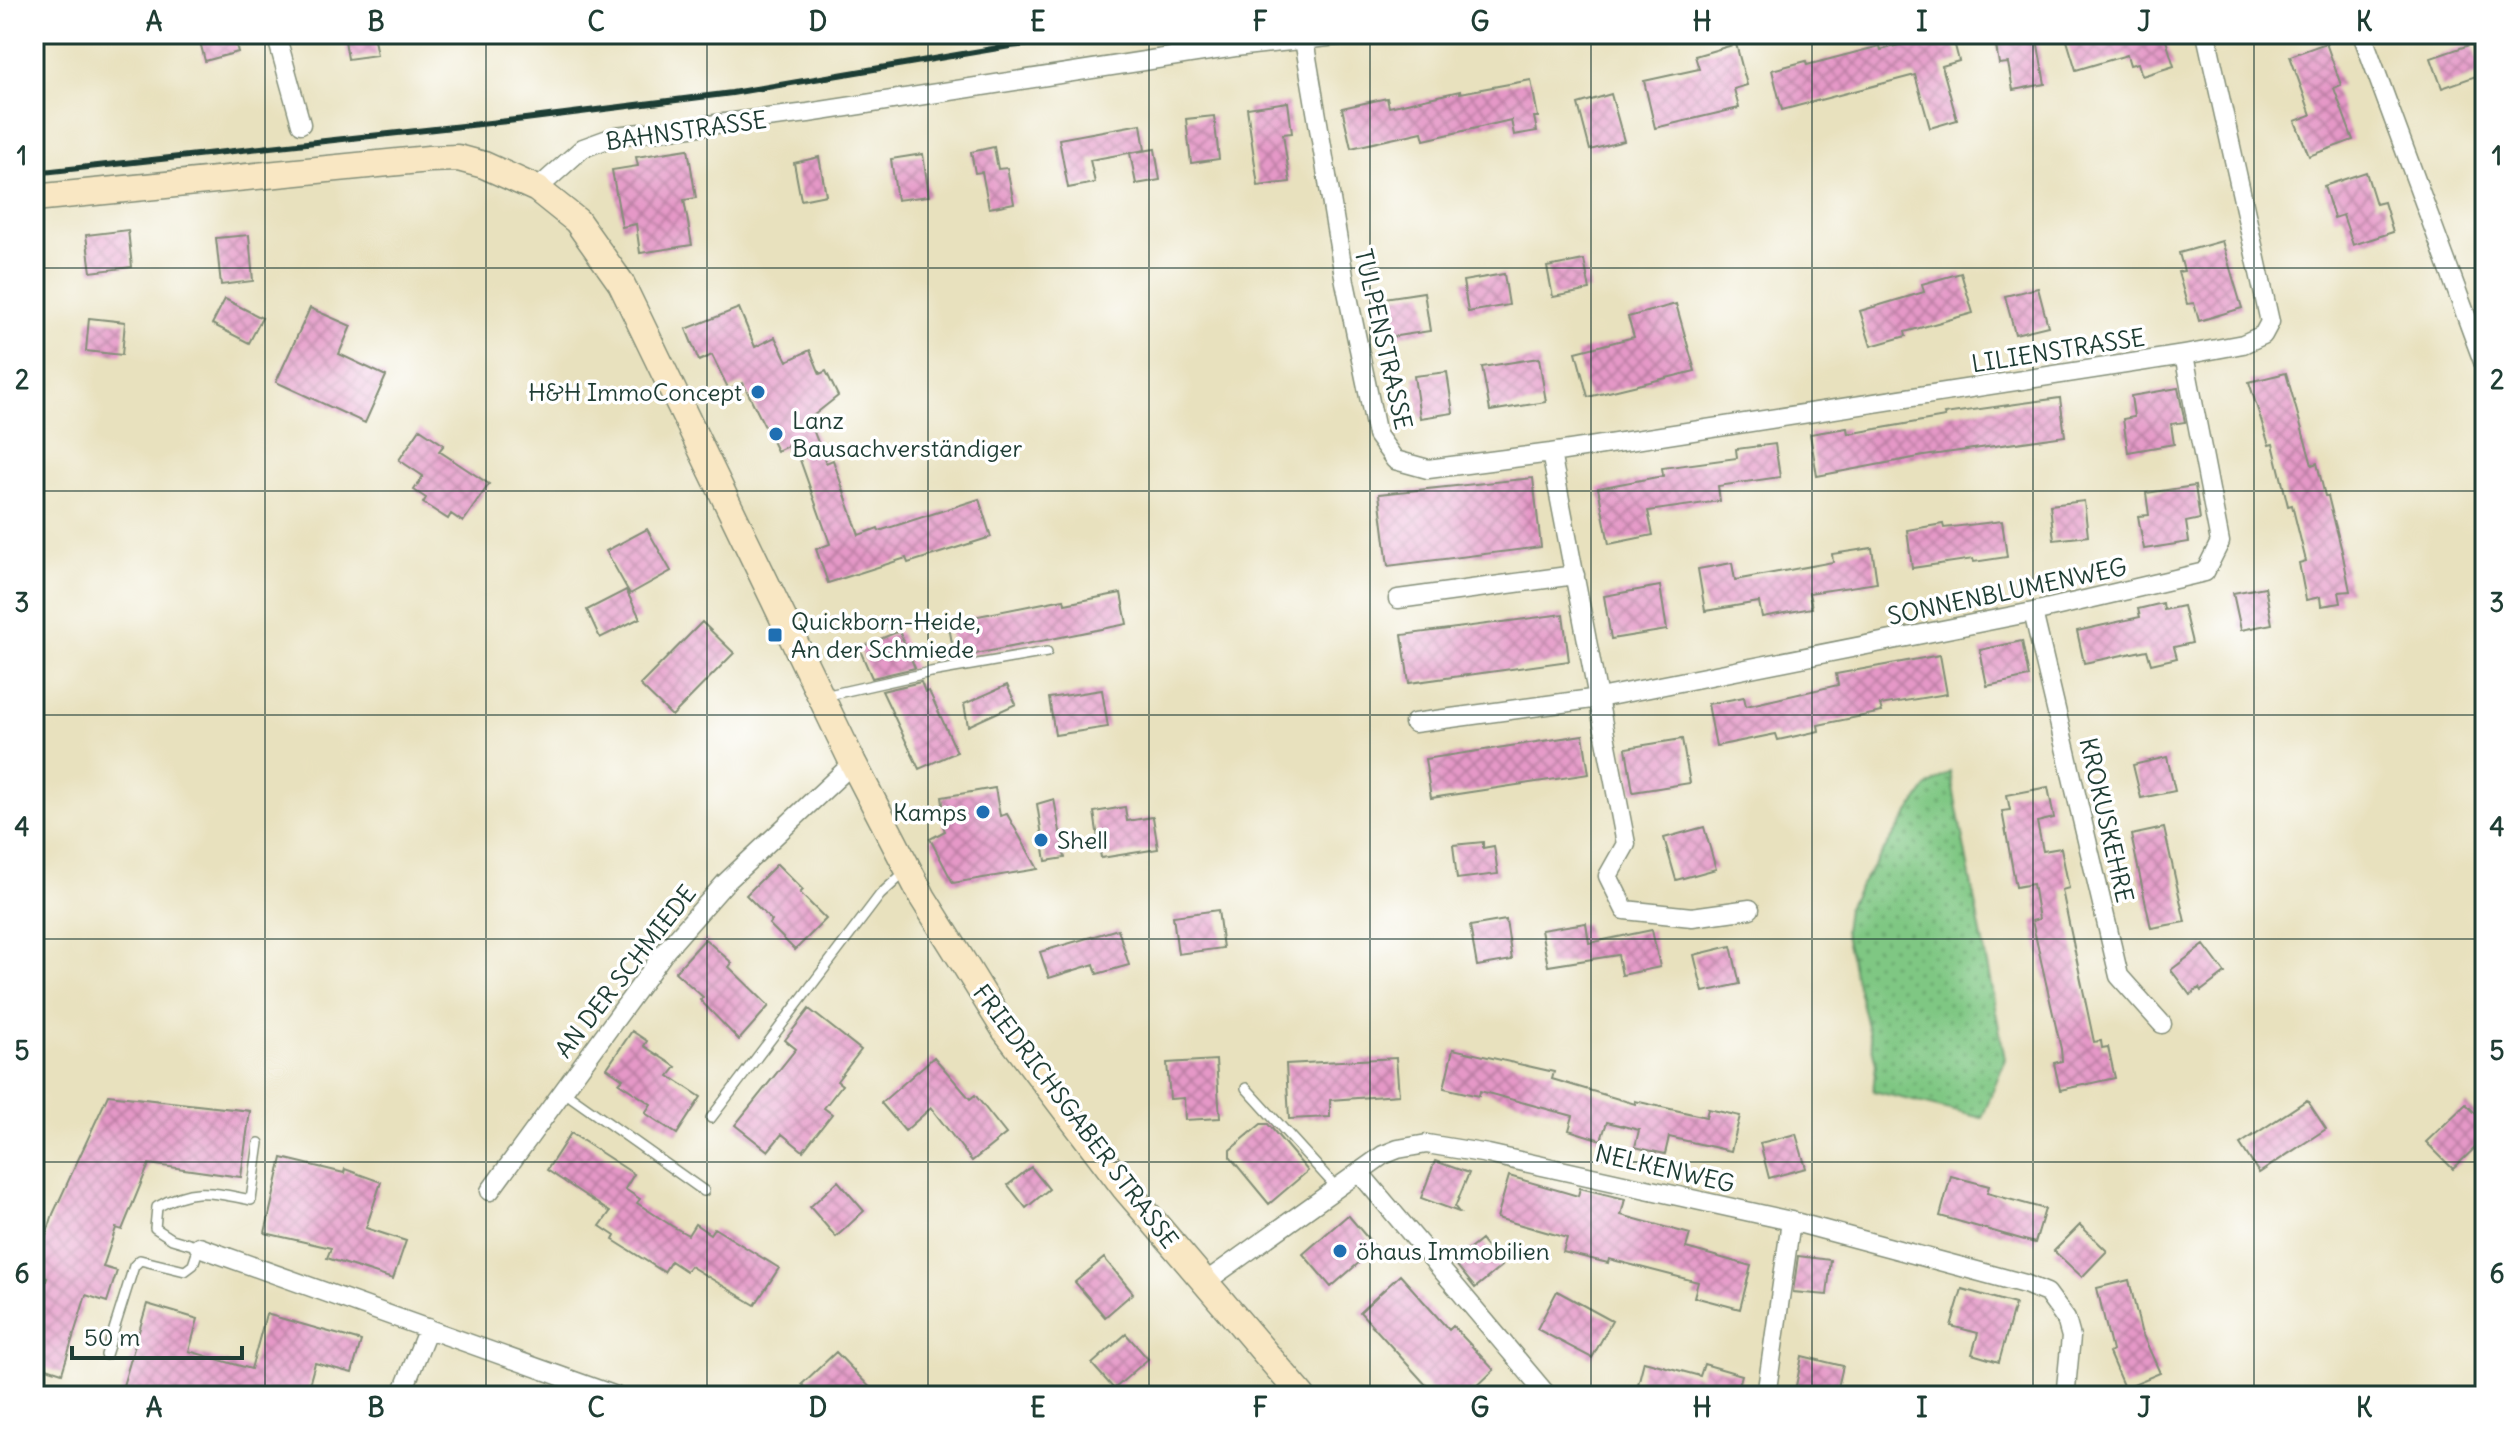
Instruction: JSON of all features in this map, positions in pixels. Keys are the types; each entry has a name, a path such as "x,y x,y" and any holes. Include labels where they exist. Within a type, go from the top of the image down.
{"main road":[{"path":"34,198 444,158 458,158 484,165 537,189"},
{"name":"FRIEDRICHSGABER STRASSE","path":"537,189 577,221 621,283 853,763 908,868 1005,1030 1124,1187 1302,1396"}],"street":[{"path":"276,34 301,124"},
{"name":"BAHNSTRASSE","path":"537,189 583,148 616,136 808,113 1235,47 1356,34"},
{"name":"LILIENSTRASSE","path":"1551,453 2184,355 2243,344 2263,335 2270,322 2206,34"},
{"path":"2362,34 2485,367"},
{"name":"TULPENSTRASSE","path":"1304,40 1345,282 1377,435 1395,460 1428,469 1551,453"},
{"name":"SONNENBLUMENWEG","path":"1599,698 2033,612 2205,572 2220,542 2184,355"},
{"path":"1551,453 1626,844 1608,876 1625,910 1692,917 1750,909"},
{"path":"1398,599 1575,575"},
{"name":"KROKUSKEHRE","path":"2033,612 2119,976 2162,1024"},
{"path":"1414,723 1599,698"},
{"name":"AN DER SCHMIEDE","path":"490,1191 667,949 725,883 853,763"},
{"name":"NELKENWEG","path":"1204,1283 1383,1155 1427,1144 1488,1154 1791,1221 1943,1260 2047,1293 2066,1319 2071,1337 2066,1388"},
{"path":"1359,1172 1548,1396"},
{"path":"1766,1396 1791,1221"},
{"path":"199,1247 616,1396"},
{"path":"401,1396 428,1328"}],"lane":[{"path":"821,697 931,672 1047,652"},
{"path":"711,1118 880,895 908,868"},
{"path":"1246,1088 1337,1188"},
{"path":"563,1091 704,1191"},
{"path":"106,1355 134,1266 140,1260 185,1271 193,1265 199,1247 172,1239 155,1228 157,1207 179,1195 213,1192 251,1200 259,1143"}],"green space":[{"path":"1950,772 2005,1059 1982,1118 1873,1091 1876,1064 1844,931 1847,909 1856,892 1926,788"}],"building":[{"path":"198,34 233,34 238,52 205,61"},
{"path":"344,34 373,34 377,55 348,59"},
{"path":"1938,34 1952,34 1959,61 1942,66 1957,120 1930,128 1915,75 1782,110 1772,70 1806,61 1807,65 1880,46 1881,50"},
{"path":"1994,34 2036,34 2045,84 2013,90 2008,63 1999,64"},
{"path":"2065,34 2164,34 2174,66 2142,76 2138,63 2130,65 2127,55 2076,70"},
{"path":"2326,43 2341,85 2334,88 2353,140 2309,156 2295,121 2311,115 2290,56"},
{"path":"1736,44 1747,85 1734,89 1739,108 1655,128 1644,81 1699,69 1695,56"},
{"path":"2472,44 2482,74 2442,88 2431,58"},
{"path":"1531,80 1538,117 1534,117 1537,131 1514,135 1511,120 1424,140 1422,132 1351,148 1342,108 1387,98 1389,107 1460,91"},
{"path":"1611,94 1624,141 1590,150 1578,104"},
{"path":"1288,102 1292,133 1283,134 1290,182 1258,186 1247,108"},
{"path":"1214,116 1219,159 1191,163 1186,119"},
{"path":"1141,124 1145,150 1090,160 1095,183 1068,188 1059,139"},
{"path":"994,147 998,169 1007,168 1014,203 989,208 982,172 975,173 971,152"},
{"path":"688,149 696,198 684,200 692,245 640,253 636,224 622,227 612,170 638,166 636,157"},
{"path":"1155,149 1160,180 1136,184 1130,153"},
{"path":"923,154 929,196 897,200 891,159"},
{"path":"819,157 826,195 801,200 794,163"},
{"path":"2366,172 2376,204 2384,202 2393,232 2353,245 2343,215 2334,218 2324,186"},
{"path":"128,230 132,267 91,272 86,235"},
{"path":"249,235 253,281 221,285 216,238"},
{"path":"2222,241 2242,308 2199,321 2194,303 2187,304 2178,272 2184,271 2179,253"},
{"path":"1584,260 1590,290 1553,297 1547,267"},
{"path":"1961,273 1973,313 1905,332 1906,336 1871,346 1860,311 1924,292 1922,284"},
{"path":"1504,274 1509,305 1468,312 1463,281"},
{"path":"2038,288 2048,326 2015,334 2005,296"},
{"path":"1424,292 1430,331 1390,337 1384,298"},
{"path":"225,299 262,318 249,343 212,324"},
{"path":"1676,304 1695,371 1588,397 1576,352 1634,337 1628,317"},
{"path":"310,308 351,326 339,354 386,376 365,423 276,382"},
{"path":"739,308 755,347 775,337 787,361 810,350 820,374 826,371 838,396 809,419 826,463 833,460 859,535 979,499 991,537 908,563 906,558 828,583 816,549 830,544 794,443 777,451 743,383 729,390 712,355 699,361 686,329"},
{"path":"89,318 125,322 122,355 86,351"},
{"path":"1539,358 1546,402 1490,411 1482,367"},
{"path":"1447,372 1453,413 1420,418 1414,376"},
{"path":"2286,373 2312,465 2317,463 2325,496 2328,496 2342,551 2350,591 2339,592 2341,603 2321,606 2320,597 2306,600 2299,563 2306,561 2292,505 2288,506 2273,444 2269,445 2249,382"},
{"path":"2178,388 2185,422 2171,424 2174,444 2128,452 2123,419 2134,417 2131,396"},
{"path":"2060,398 2065,436 1924,456 1817,476 1810,434 1847,428 1848,434 1945,417 1944,414"},
{"path":"420,429 444,445 439,451 489,484 463,522 451,514 448,519 423,503 426,498 414,490 423,476 399,460"},
{"path":"1775,444 1780,477 1718,486 1720,501 1648,511 1653,535 1609,544 1598,488 1663,476 1662,468 1737,458 1736,449"},
{"path":"1533,478 1541,547 1388,566 1379,494"},
{"path":"2195,486 2200,519 2186,522 2189,542 2144,549 2138,516 2149,515 2146,493"},
{"path":"2084,501 2088,536 2054,540 2050,505"},
{"path":"2002,521 2007,557 1912,568 1907,530 1943,524 1944,528"},
{"path":"647,529 671,571 630,594 606,551"},
{"path":"1872,548 1877,583 1809,593 1812,608 1762,617 1759,602 1705,611 1698,569 1732,563 1735,580 1833,562 1832,554"},
{"path":"1660,586 1667,630 1611,639 1604,596"},
{"path":"2265,587 2272,624 2241,630 2233,593"},
{"path":"626,590 640,618 600,638 587,610"},
{"path":"1121,593 1127,624 955,658 948,622 1064,599 1065,604"},
{"path":"2163,603 2164,610 2183,606 2192,643 2174,647 2177,658 2151,664 2147,650 2084,663 2077,631 2140,617 2138,609"},
{"path":"1563,614 1569,661 1409,683 1402,635"},
{"path":"702,622 734,653 672,716 640,685"},
{"path":"899,631 915,668 872,678 859,648"},
{"path":"2022,641 2029,677 1987,686 1980,650"},
{"path":"1940,655 1947,694 1880,705 1882,712 1818,725 1819,731 1778,740 1776,734 1716,746 1708,704 1744,697 1746,706 1838,685 1836,674"},
{"path":"921,682 925,692 929,691 957,752 919,769 882,691"},
{"path":"1007,685 1016,704 968,726 964,704"},
{"path":"1102,690 1108,727 1055,735 1049,698"},
{"path":"1583,735 1589,774 1431,798 1425,759"},
{"path":"1682,739 1690,783 1633,792 1626,748"},
{"path":"2167,757 2175,791 2141,798 2133,765"},
{"path":"2048,787 2054,818 2037,822 2043,851 2061,848 2069,888 2062,890 2094,1042 2101,1041 2102,1048 2108,1047 2115,1078 2060,1090 2054,1063 2062,1061 2061,1049 2032,921 2039,919 2033,884 2016,887 2002,811 2010,810 2007,795"},
{"path":"995,788 1000,816 1007,814 1038,869 953,883 930,839 945,831 942,797"},
{"path":"1054,799 1065,858 1046,861 1037,804"},
{"path":"1125,807 1127,821 1153,817 1158,849 1101,858 1094,812"},
{"path":"1704,827 1716,869 1676,880 1664,838"},
{"path":"2164,828 2185,922 2151,928 2131,835"},
{"path":"1483,842 1483,848 1494,846 1498,874 1457,879 1453,845"},
{"path":"777,864 826,919 795,950 746,895"},
{"path":"1218,910 1223,948 1178,954 1173,916"},
{"path":"1506,920 1512,960 1477,966 1470,926"},
{"path":"1586,923 1589,943 1652,930 1660,967 1622,975 1618,955 1548,966 1541,930"},
{"path":"1118,929 1129,965 1097,974 1094,964 1049,978 1040,952"},
{"path":"705,939 732,963 729,967 769,1006 739,1040 700,1000 703,997 675,972"},
{"path":"2204,945 2225,973 2201,991 2199,988 2190,995 2171,970"},
{"path":"1731,946 1740,984 1703,992 1694,955"},
{"path":"809,1009 861,1050 837,1081 842,1085 824,1108 832,1114 803,1151 782,1134 768,1151 735,1125 796,1049 785,1040"},
{"path":"632,1031 647,1041 644,1046 676,1067 669,1076 701,1097 677,1134 645,1113 651,1104 619,1083 623,1079 607,1068"},
{"path":"1453,1049 1554,1072 1552,1079 1635,1104 1635,1101 1706,1117 1708,1109 1740,1116 1731,1151 1669,1137 1665,1154 1635,1147 1639,1130 1607,1122 1601,1140 1569,1130 1573,1116 1480,1091 1479,1096 1444,1088"},
{"path":"934,1057 970,1099 975,1095 1006,1134 972,1161 931,1108 905,1131 881,1103"},
{"path":"1396,1058 1399,1095 1330,1100 1330,1117 1289,1119 1286,1064"},
{"path":"1216,1060 1220,1118 1185,1120 1184,1098 1170,1099 1167,1063"},
{"path":"108,1095 250,1111 241,1177 149,1164 122,1230 116,1228 103,1267 117,1271 107,1302 86,1295 62,1373 34,1364 34,1319 47,1278 34,1274 53,1214"},
{"path":"2307,1100 2326,1129 2259,1173 2240,1144"},
{"path":"2466,1104 2485,1123 2485,1138 2453,1169 2426,1142"},
{"path":"1261,1124 1268,1124 1308,1171 1269,1204 1230,1157 1230,1150"},
{"path":"571,1133 634,1174 625,1189 640,1199 637,1203 672,1226 688,1235 695,1224 710,1234 714,1228 779,1268 755,1305 690,1266 686,1271 671,1261 664,1272 613,1240 615,1236 600,1226 610,1212 547,1170"},
{"path":"1796,1134 1806,1168 1769,1178 1760,1143"},
{"path":"282,1158 344,1173 345,1169 381,1182 366,1228 406,1241 393,1279 327,1258 331,1248 265,1233"},
{"path":"1435,1161 1469,1173 1455,1207 1459,1212 1421,1198"},
{"path":"1031,1167 1049,1189 1026,1208 1008,1185"},
{"path":"1509,1176 1578,1196 1580,1188 1625,1199 1621,1215 1690,1234 1686,1248 1751,1266 1740,1309 1694,1297 1698,1282 1609,1259 1608,1263 1563,1252 1567,1238 1497,1218"},
{"path":"1951,1176 1989,1186 1987,1193 2045,1209 2035,1243 1940,1216"},
{"path":"838,1181 864,1211 836,1237 810,1207"},
{"name":"öhaus Immobilien","path":"1348,1215 1376,1248 1331,1287 1303,1254"},
{"path":"2080,1225 2107,1251 2082,1277 2054,1251"},
{"path":"1481,1240 1502,1266 1475,1288 1454,1262"},
{"path":"1798,1256 1831,1260 1827,1295 1793,1292"},
{"path":"1104,1258 1133,1293 1105,1317 1075,1282"},
{"path":"1400,1275 1449,1330 1453,1326 1494,1370 1467,1396 1436,1396 1360,1312"},
{"path":"2129,1280 2141,1331 2160,1373 2124,1388 2109,1353 2112,1351 2097,1288"},
{"path":"1962,1289 2015,1304 1999,1362 1972,1354 1978,1333 1951,1326"},
{"path":"1557,1291 1612,1321 1592,1358 1537,1329"},
{"path":"147,1304 198,1319 189,1351 251,1369 266,1314 361,1341 352,1373 315,1363 306,1396 120,1396"},
{"path":"1126,1334 1148,1359 1114,1389 1092,1364"},
{"path":"836,1352 878,1396 813,1396 802,1384"},
{"path":"1802,1356 1843,1366 1836,1396 1794,1396"},
{"path":"1644,1361 1700,1376 1704,1364 1742,1375 1736,1396 1635,1396"}],"railway":[{"path":"34,173 732,93 1010,46 1121,34"}],"place":[{"name":"H&H ImmoConcept","path":"758,392"},
{"name":"Lanz Bausachverständiger","path":"776,434"},
{"name":"Quickborn-Heide, An der Schmiede","path":"775,635"},
{"name":"Kamps","path":"983,812"},
{"name":"Shell","path":"1041,840"},
{"name":"öhaus Immobilien","path":"1340,1251"}]}
